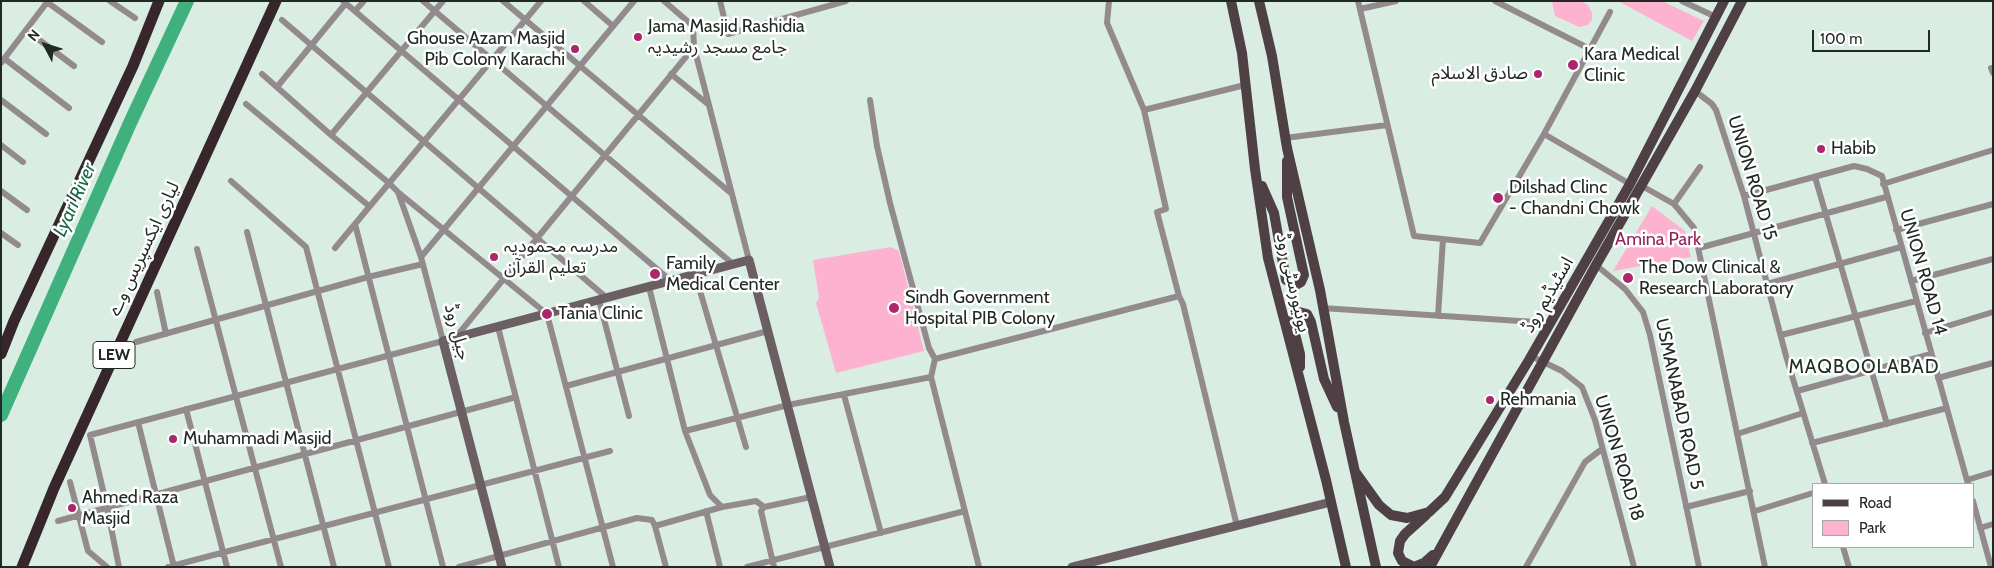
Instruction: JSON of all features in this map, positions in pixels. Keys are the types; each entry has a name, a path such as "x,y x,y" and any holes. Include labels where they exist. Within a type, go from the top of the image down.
{"highway":[{"path":"1,354 14,321 133,66 159,1"},
{"name":"لیاری ایکسپریس وے","path":"22,567 54,488 276,1"}],"main road":[{"name":"یونیورسٹی روڈ","path":"1231,1 1242,53 1255,169 1268,258 1346,567"},
{"name":"یونیورسٹی روڈ","path":"1258,1 1272,56 1286,143 1299,196 1344,422 1376,567"},
{"name":"اسٹیڈیم روڈ","path":"1440,550 1424,563 1414,567 1402,562 1398,553 1400,541 1445,497 1531,356 1630,184 1724,1"},
{"name":"اسٹیڈیم روڈ","path":"1430,567 1596,265 1695,91 1742,1"},
{"path":"1255,169 1274,213 1286,280 1296,285 1301,282 1304,275 1286,197 1286,143"},
{"path":"1300,383 1300,354 1292,322 1294,316 1300,312 1308,314 1324,378 1344,422"},
{"path":"1356,473 1379,505 1391,515 1407,518 1429,512"}],"street":[{"path":"110,1 134,18"},
{"path":"355,11 364,1"},
{"path":"423,1 606,154 733,264"},
{"path":"331,135 443,1"},
{"path":"503,1 732,194"},
{"path":"335,248 541,1"},
{"path":"584,1 613,26"},
{"path":"421,257 634,1"},
{"path":"664,1 693,26 694,47 830,567"},
{"path":"720,1 728,34 846,1"},
{"path":"1109,1 1107,23 1144,110 1166,209 1157,212 1178,296 1183,304 1237,526"},
{"path":"1396,1 1359,5 1414,236 1480,243 1544,134 1610,12"},
{"path":"1495,1 1590,49"},
{"path":"1682,1 1716,17"},
{"path":"69,108 3,61 47,2 102,42"},
{"path":"277,87 345,2 671,281"},
{"path":"282,20 537,238 603,299 616,372 629,416"},
{"path":"26,30 74,66"},
{"path":"455,338 694,47"},
{"name":"جیل روڈ","path":"262,74 398,192 423,264 502,567"},
{"path":"672,74 710,106"},
{"path":"1144,110 1245,85"},
{"name":"UNION ROAD 15","path":"1695,91 1712,104 1716,110 1744,196 1781,335 1825,483"},
{"path":"1,100 46,134"},
{"path":"870,100 877,146 890,204 928,348 935,359 931,377 979,567"},
{"path":"246,104 369,206"},
{"path":"1286,143 1387,125"},
{"path":"1544,134 1630,184"},
{"path":"1,145 23,162"},
{"path":"1744,196 1854,166 1867,169 1882,176 1883,184 1993,150"},
{"path":"1674,204 1700,167"},
{"path":"1815,177 1887,424"},
{"path":"231,181 306,248 389,567"},
{"name":"UNION ROAD 14","path":"1883,184 1967,482"},
{"path":"1642,186 1674,204 1694,228 1766,567"},
{"path":"1,190 28,210"},
{"path":"398,192 547,314 613,567"},
{"path":"1699,248 1886,197"},
{"path":"1896,230 1993,204"},
{"path":"355,224 443,567"},
{"path":"247,232 334,567"},
{"path":"1,233 18,245"},
{"path":"1438,316 1444,239"},
{"path":"1767,284 1901,248"},
{"path":"197,249 281,567"},
{"path":"1911,281 1993,259"},
{"path":"119,567 90,435 749,260"},
{"path":"136,342 368,277 423,264"},
{"name":"USMANABAD ROAD 5","path":"1596,265 1625,289 1643,312 1650,335 1699,567"},
{"path":"695,274 746,447"},
{"path":"649,287 685,431 710,495 722,507"},
{"path":"156,292 166,334"},
{"path":"935,359 1178,296"},
{"path":"1781,335 1916,301"},
{"path":"1322,308 1550,323"},
{"path":"1925,333 1993,312"},
{"path":"498,327 559,567"},
{"path":"566,386 768,331"},
{"path":"1797,391 1930,354"},
{"name":"UNION ROAD 18","path":"1531,356 1562,372 1582,387 1595,420 1634,567"},
{"path":"1938,378 1993,363"},
{"path":"685,431 788,405 931,377"},
{"path":"844,395 881,533"},
{"path":"58,521 516,397"},
{"path":"1812,443 1947,408"},
{"path":"186,409 227,567"},
{"path":"1737,434 1803,413"},
{"path":"138,422 172,566 610,451"},
{"path":"1526,567 1585,462 1602,449"},
{"path":"1967,482 1993,472"},
{"path":"70,482 88,550 107,567"},
{"path":"1686,507 1750,491"},
{"path":"1755,511 1812,493"},
{"path":"655,526 722,507 756,501 764,506 811,497"},
{"path":"1072,567 1091,564 1331,502"},
{"path":"1974,505 1991,567"},
{"path":"764,506 761,511 773,564"},
{"path":"706,511 720,567"},
{"path":"747,567 773,564 824,547 965,512"},
{"path":"459,567 638,518 652,520 666,567"},
{"path":"1980,528 1993,524"},
{"path":"1843,548 1849,567"}],"green space":[{"path":"1552,1 1581,1 1588,5 1592,13 1592,20 1588,25 1579,27 1555,16"},
{"path":"1618,1 1662,1 1704,21 1692,41"},
{"name":"Amina Park","path":"1652,206 1685,231 1691,257 1613,271"},
{"path":"891,247 899,251 924,351 836,373 816,303 819,298 813,260"}],"waterway":[{"name":"Lyari River","path":"1,415 130,123 187,1"}],"place":[{"name":"Jama Masjid Rashidia جامع مسجد رشیدیہ","path":"638,37"},
{"name":"Ghouse Azam Masjid Pib Colony Karachi","path":"575,49"},
{"name":"Kara Medical Clinic","path":"1573,65"},
{"name":"صادق الاسلام","path":"1538,74"},
{"name":"Habib","path":"1821,149"},
{"name":"Dilshad Clinc - Chandni Chowk","path":"1498,198"},
{"name":"مدرسہ محمودیہ تعلیم القرآن","path":"494,257"},
{"name":"Family Medical Center","path":"655,274"},
{"name":"The Dow Clinical & Research Laboratory","path":"1628,278"},
{"name":"Sindh Government Hospital PIB Colony","path":"894,308"},
{"name":"Tania Clinic","path":"547,314"},
{"name":"Rehmania","path":"1490,400"},
{"name":"Muhammadi Masjid","path":"173,439"},
{"name":"Ahmed Raza Masjid","path":"72,508"}],"district":[{"name":"MAQBOOLABAD","path":"1864,367"}]}
